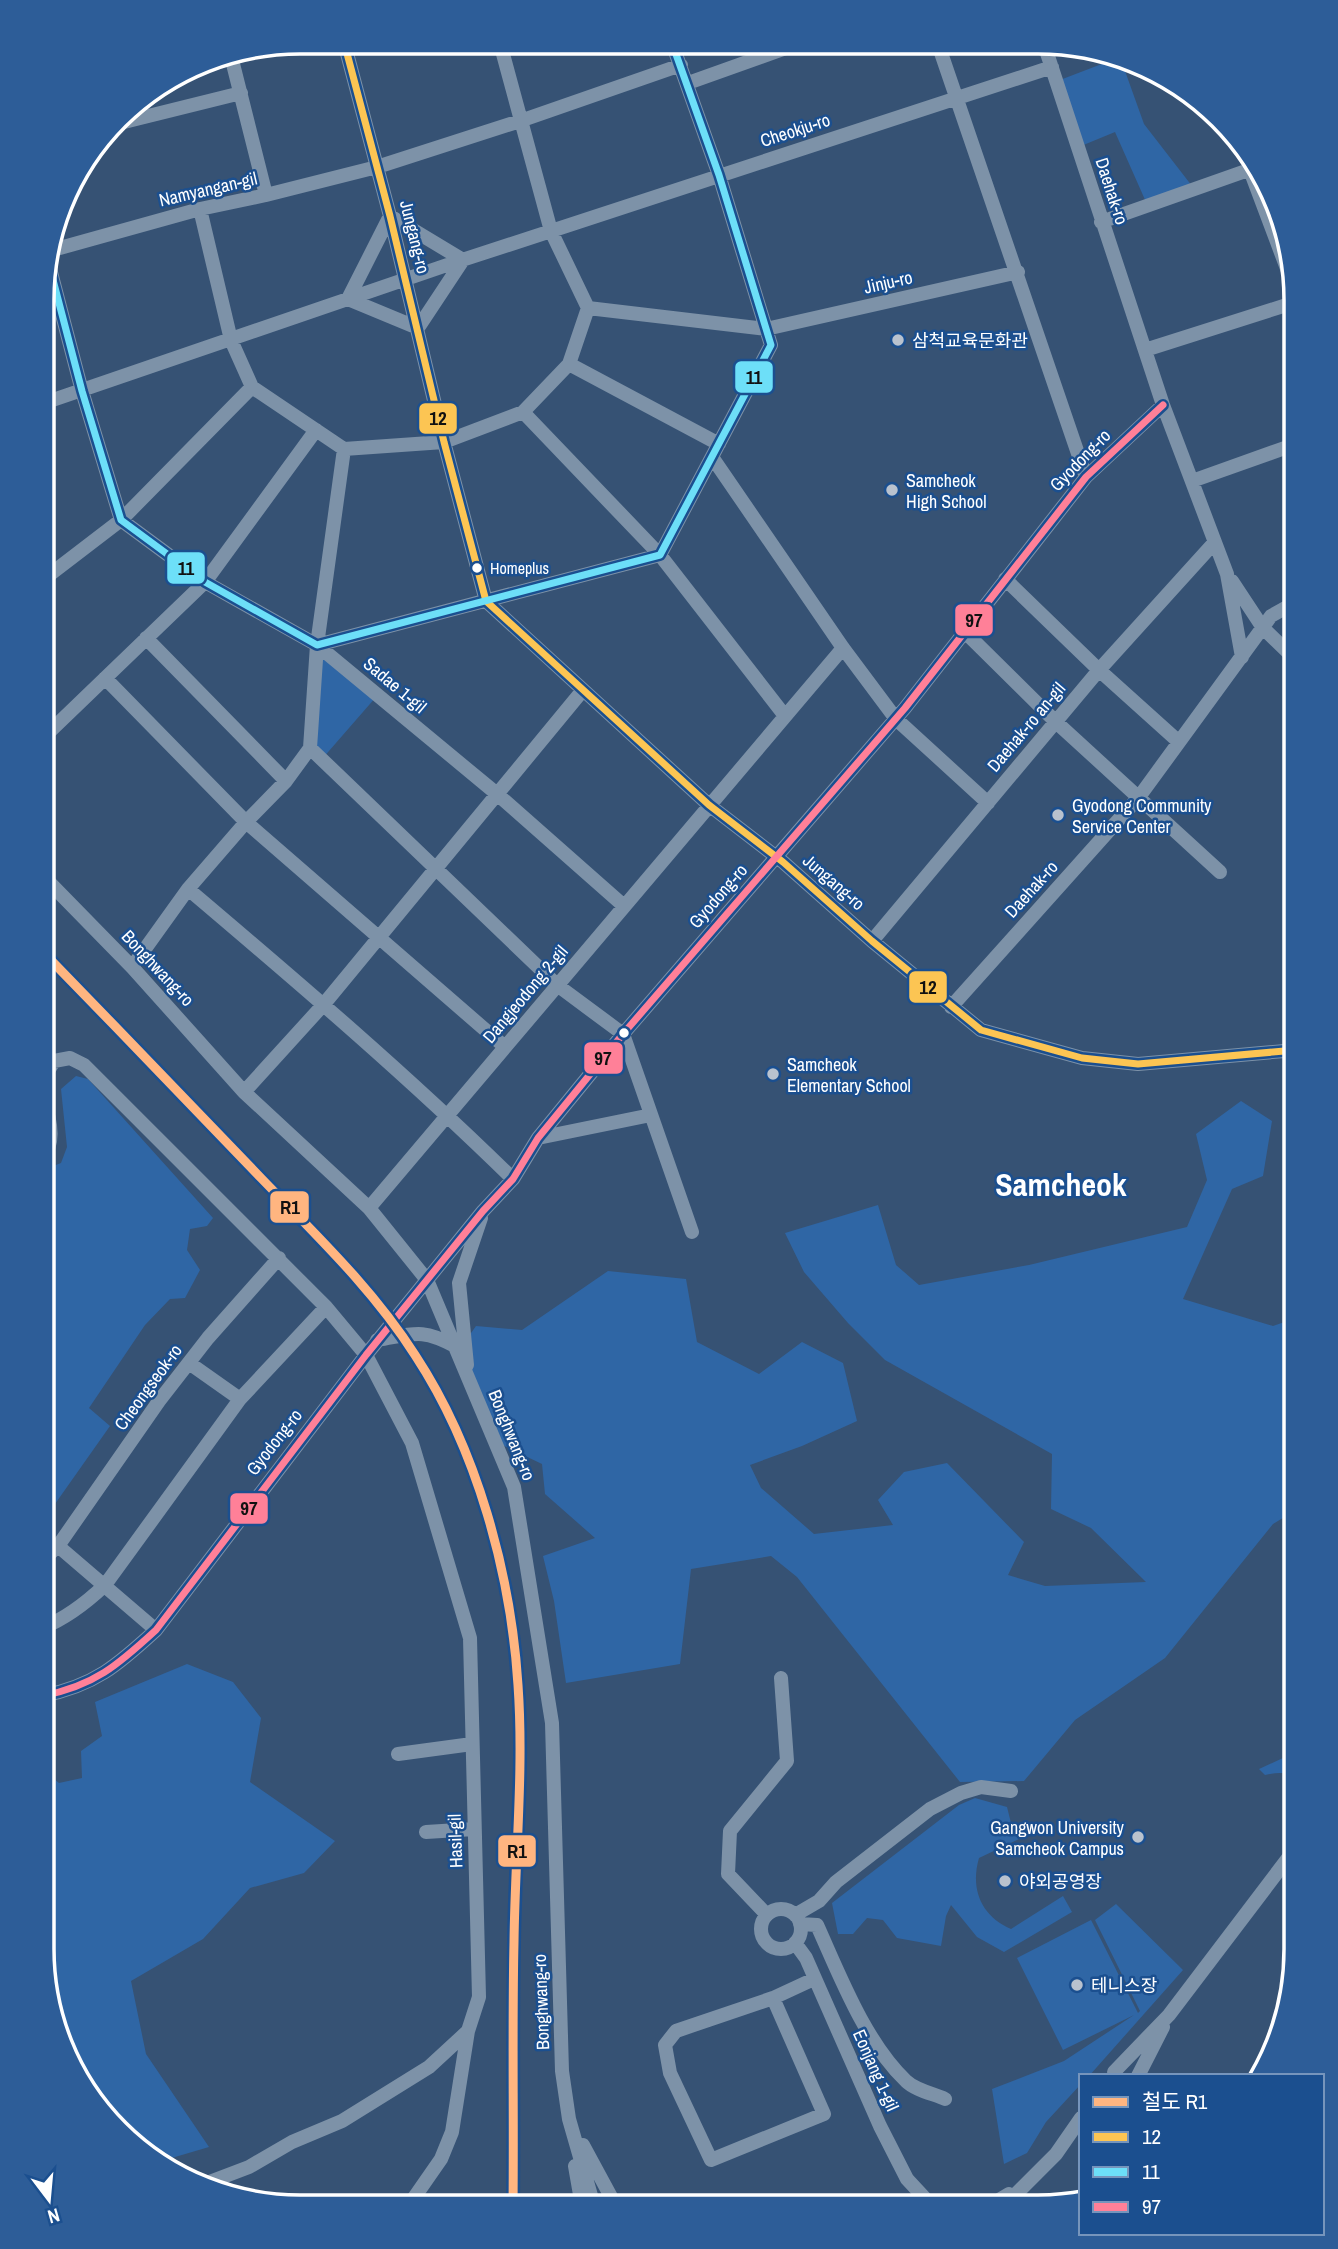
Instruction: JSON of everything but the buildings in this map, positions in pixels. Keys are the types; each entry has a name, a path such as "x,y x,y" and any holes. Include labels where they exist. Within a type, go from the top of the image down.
{"street":[{"path":"317,645 660,555 771,345 719,175 677,54"},
{"path":"688,83 768,54"},
{"path":"942,54 1086,477"},
{"name":"Jungang-ro","path":"347,55 486,601 709,805 981,1030 1082,1058 1138,1063 1284,1051"},
{"path":"200,209 231,340 252,387 344,449 444,442 523,412 569,364 588,308 551,231 503,55"},
{"name":"Daehak-ro","path":"1048,55 1163,405 1214,543 1227,574 1263,628 1284,648"},
{"path":"233,64 266,195"},
{"name":"Namyangan-gil","path":"60,248 200,209 377,167 681,65"},
{"name":"Cheokju-ro","path":"54,400 463,260 1052,67"},
{"path":"133,120 241,93"},
{"path":"1101,222 1247,171"},
{"path":"390,216 463,260 418,328 348,299 390,216"},
{"name":"Jinju-ro","path":"588,308 766,328 1018,272"},
{"path":"55,287 82,391 121,520"},
{"path":"1145,350 1284,306"},
{"path":"569,364 716,450 843,648 896,719 988,803"},
{"path":"54,571 121,520 252,387"},
{"name":"Gyodong-ro","path":"54,1694 69,1691 117,1666 156,1630 377,1340 483,1211 513,1179 538,1138 623,1034 896,719 1086,477 1163,405"},
{"path":"523,412 660,555 785,716"},
{"path":"54,727 205,582 316,430"},
{"path":"1192,481 1284,448"},
{"path":"132,967 188,889 286,781 310,748 317,645 344,449"},
{"name":"Sadae 1-gil","path":"121,520 205,582 317,645 497,794 624,906"},
{"name":"Daehak-ro an-gil","path":"872,941 1099,670 1214,543"},
{"name":"Daehak-ro","path":"951,1007 1139,797 1242,657 1227,574"},
{"path":"1004,579 1179,742"},
{"path":"1242,657 1271,617 1284,609"},
{"path":"964,631 1056,722 1220,872"},
{"path":"146,638 286,781"},
{"name":"Dangjeodong 2-gil","path":"369,1208 843,648"},
{"path":"105,678 246,822 505,1047"},
{"path":"244,1092 324,1004 583,690"},
{"path":"310,748 558,985 623,1034 691,1232"},
{"name":"Bonghwang-ro","path":"54,887 132,967 244,1092 369,1208 427,1280 514,1487 552,1723 562,2071 569,2119 591,2195"},
{"path":"188,889 324,1004 448,1115 513,1179"},
{"path":"54,1061 70,1058 84,1065 279,1258 326,1307 366,1355"},
{"path":"538,1138 651,1115"},
{"path":"468,1377 459,1283 483,1211"},
{"name":"Cheongseok-ro","path":"54,1550 159,1401 279,1258"},
{"path":"54,1624 85,1604 105,1585 240,1399 326,1307"},
{"path":"377,1340 418,1333 434,1335 455,1346"},
{"name":"Hasil-gil","path":"215,2180 249,2167 292,2142 342,2121 429,2067 468,2031 479,1997 470,1639 412,1443 366,1355"},
{"path":"189,1363 240,1399"},
{"path":"58,1546 156,1630"},
{"path":"767,1915 729,1874 730,1831 787,1761 781,1678"},
{"path":"398,1754 472,1744"},
{"path":"798,1919 836,1882 930,1809 961,1793 981,1787 1011,1791"},
{"path":"426,1832 474,1829"},
{"path":"1115,2074 1169,2015 1283,1866"},
{"path":"798,1919 801,1932 795,1943 782,1948 768,1943 761,1929 767,1915 779,1909 788,1910 798,1919 817,1926 855,2008 878,2045 908,2083 946,2099"},
{"name":"Eonjang 1-gil","path":"795,1943 806,1958 880,2126 907,2179 922,2195"},
{"path":"773,1997 824,2114 711,2160 670,2073 665,2045 676,2031 773,1997 814,1979"},
{"path":"1139,2074 1169,2015"},
{"path":"416,2195 441,2159 452,2132 468,2031"},
{"path":"569,2119 580,2195"},
{"path":"569,2119 610,2195"},
{"path":"1056,2154 1079,2121"},
{"path":"1015,2195 1079,2135"},
{"path":"1009,2195 1023,2187"},
{"path":"1019,2195 1023,2187"}],"shaded area":[{"path":"1103,64 1125,70 1144,124 1192,186 1146,202 1115,132 1081,146 1060,80"},
{"path":"320,650 376,697 322,759 305,743"},
{"path":"76,1076 88,1079 213,1218 207,1226 190,1229 187,1250 200,1270 185,1298 170,1299 145,1325 89,1408 110,1426 54,1505 54,1166 61,1163 67,1147 61,1089"},
{"path":"1241,1101 1272,1121 1263,1176 1232,1189 1183,1299 1273,1326 1283,1322 1283,1518 1273,1524 1165,1658 1075,1720 1024,1781 960,1782 797,1577 771,1556 691,1569 680,1664 566,1683 554,1601 543,1556 595,1538 545,1494 542,1464 492,1440 464,1343 476,1326 522,1330 608,1271 686,1279 697,1342 759,1374 802,1342 843,1363 857,1421 802,1446 750,1465 761,1488 814,1534 893,1525 878,1500 904,1472 947,1463 1024,1542 1008,1575 1045,1586 1146,1582 1091,1528 1051,1509 1052,1454 885,1360 848,1323 804,1272 785,1233 878,1205 896,1265 919,1285 1029,1265 1187,1227 1207,1180 1196,1134"},
{"path":"187,1664 233,1682 261,1718 250,1782 335,1841 304,1873 250,1888 203,1939 131,1981 146,2054 209,2147 171,2158 126,2123 105,2099 87,2072 67,2028 56,1981 54,1779 59,1783 82,1778 81,1751 102,1736 95,1702"},
{"path":"1283,1758 1283,1773 1265,1775 1259,1769"},
{"path":"975,1798 1007,1807 1019,1839 979,1858 977,1891 985,1909 1011,1929 1063,1896 1072,1912 1004,1952 977,1937 951,1905 946,1916 941,1946 897,1938 883,1920 867,1918 853,1934 838,1934 832,1903 959,1805"},
{"path":"1116,1904 1183,1970 1091,2074 1079,2074 1079,2086 1046,2122 1027,2153 1004,2164 992,2089 1064,2061 1134,2015 1063,2050 1017,1958 1091,1920 1138,2013 1140,2011 1095,1920"}],"rail line":[{"name":"R1","path":"54,963 322,1241 381,1307 437,1392 473,1471 499,1557 508,1600 520,1717 513,1975 513,2195"}],"transit line":[{"name":"11","path":"55,287 82,391 121,520 205,582 317,645 660,555 771,345 719,175 676,54"},
{"name":"12","path":"347,55 486,601 709,805 783,862 872,941 981,1030 1082,1058 1138,1064 1284,1051"},
{"name":"97","path":"54,1693 91,1680 117,1664 156,1630 366,1355 483,1211 513,1179 538,1138 623,1034 905,708 1086,477 1163,405"}],"place":[{"name":"삼척교육문화관","path":"898,340"},
{"name":"Samcheok High School","path":"892,490"},
{"name":"Homeplus","path":"477,568"},
{"name":"Gyodong Community Service Center","path":"1058,815"},
{"name":"Samcheok Elementary School","path":"773,1074"},
{"name":"Gangwon University Samcheok Campus","path":"1138,1837"},
{"name":"야외공영장","path":"1005,1881"},
{"name":"테니스장","path":"1077,1985"}],"district":[{"name":"Samcheok","path":"1061,1184"}]}
